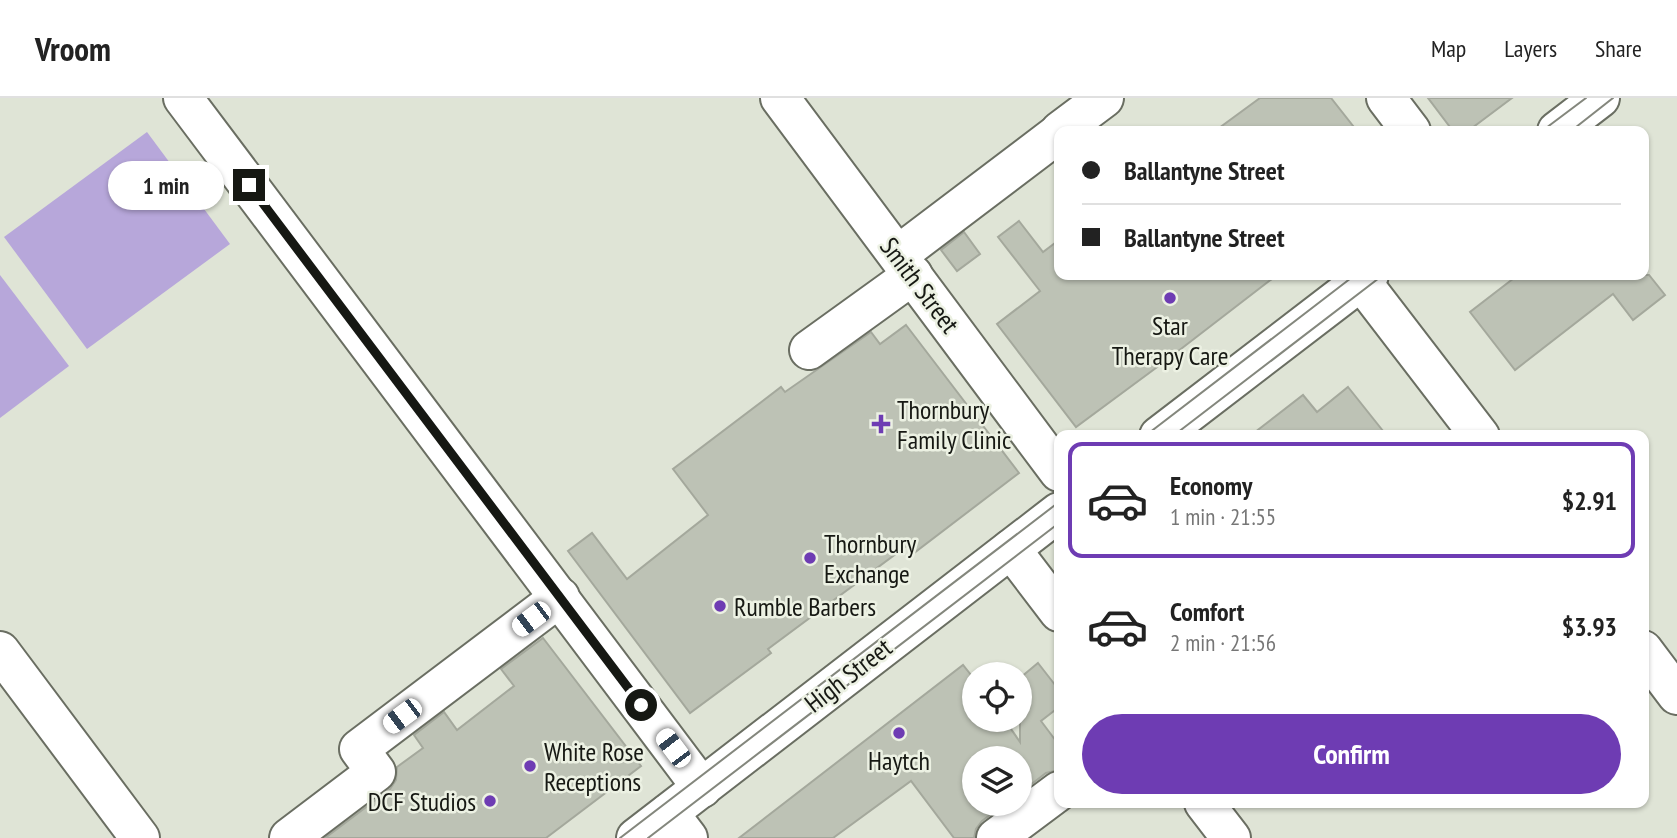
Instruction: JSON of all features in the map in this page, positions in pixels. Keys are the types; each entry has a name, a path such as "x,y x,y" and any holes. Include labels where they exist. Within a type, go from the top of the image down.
{"street":[{"path":"183,98 702,788"},
{"name":"Smith Street","path":"780,98 1054,465"},
{"path":"1068,126 1104,98"},
{"path":"1386,98 1407,126"},
{"path":"1564,126 1600,98"},
{"path":"809,350 1054,137"},
{"path":"1167,430 1362,280"},
{"path":"1366,280 1475,430"},
{"name":"High Street","path":"636,838 679,825 702,788 1054,516"},
{"path":"1011,549 1054,605"},
{"path":"289,838 376,772 359,748 560,597"},
{"path":"0,651 140,838"},
{"path":"1649,658 1677,695"},
{"path":"996,838 1054,795"},
{"path":"1208,808 1231,838"}],"shaded area":[{"path":"147,132 230,244 87,349 4,237"},
{"path":"0,275 69,366 0,418"}],"building":[{"path":"1260,98 1331,98 1353,126 1222,126"},
{"path":"1428,98 1512,98 1475,126 1449,126"},
{"path":"1019,221 1043,252 1054,244 1054,280 1271,280 1076,427 997,324 1040,291 998,237"},
{"path":"964,232 980,254 957,271 941,250"},
{"path":"1649,275 1665,295 1633,320 1613,294 1515,370 1470,312 1512,280 1649,280"},
{"path":"906,325 1019,473 914,553 908,545 768,649 771,653 690,713 568,551 592,533 627,579 708,515 673,469 781,387 785,392 871,332 880,344"},
{"path":"1348,387 1382,430 1258,430 1303,395 1317,412"},
{"path":"543,638 641,766 546,838 325,838 390,789 396,780 397,767 423,748 414,735 444,712 457,730 514,686 501,669"},
{"path":"1038,663 1054,684 1054,711 1041,721 1054,738 1054,771 1046,773 1032,784 1032,746 962,746 962,816 989,816 976,829 974,838 954,838 911,781 833,838 739,838 962,666 962,732 1013,732 1020,742 1020,732 1032,732 1032,668"}],"tram line":[{"path":"1549,126 1586,98"},
{"path":"1577,126 1613,98"},
{"path":"1153,430 1348,280"},
{"path":"1181,430 1376,280"},
{"path":"620,838 1054,506"},
{"path":"648,838 1054,527"}],"place":[{"name":"Star Therapy Care","path":"1170,298"},
{"name":"Thornbury Family Clinic","path":"881,424"},
{"name":"Thornbury Exchange","path":"810,558"},
{"name":"Rumble Barbers","path":"720,606"},
{"name":"Haytch","path":"899,733"},
{"name":"White Rose Receptions","path":"530,766"},
{"name":"DCF Studios","path":"490,801"}],"route":[{"path":"249,185 641,705"}]}
